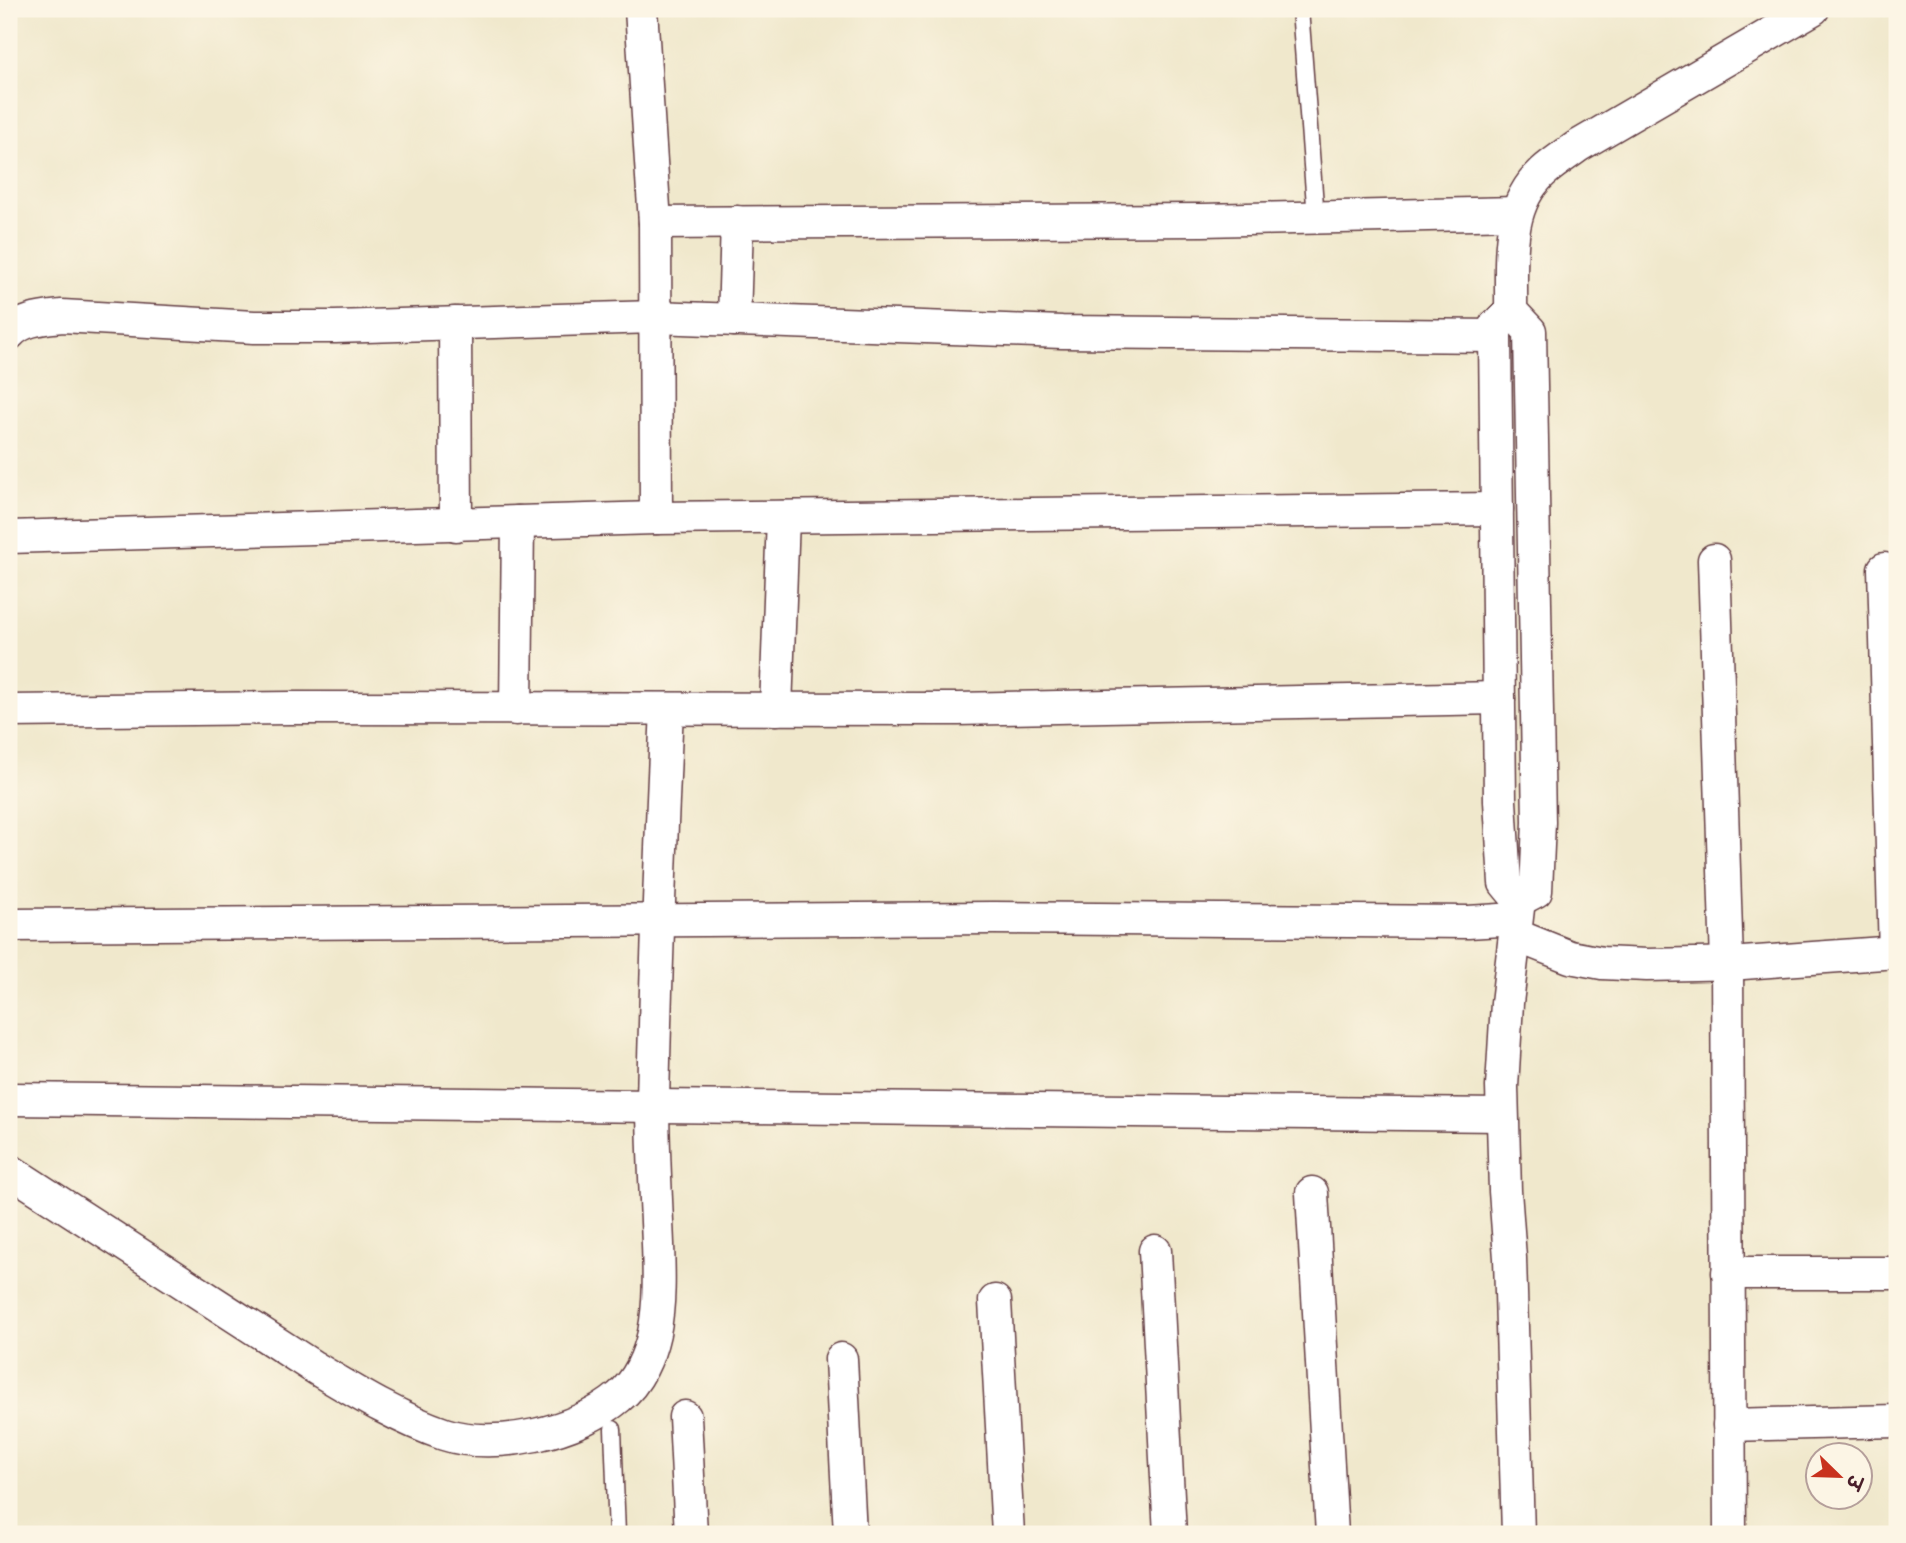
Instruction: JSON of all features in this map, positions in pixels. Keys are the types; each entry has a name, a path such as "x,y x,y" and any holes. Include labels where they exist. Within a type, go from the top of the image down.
{"street":[{"path":"641,9 655,223 656,518"},
{"path":"1518,1534 1510,1258 1502,1115 1507,1003 1516,918 1505,883 1500,802 1497,509 1503,323 1512,235 1524,195 1543,172 1578,146 1813,9"},
{"path":"655,223 1315,218 1517,213"},
{"path":"734,320 737,222"},
{"path":"9,334 12,329 35,319 62,316 254,327 655,317 1062,332 1503,323 1530,331 1539,822 1536,891 1516,918"},
{"path":"455,323 456,525"},
{"path":"9,537 656,518 1497,509"},
{"path":"776,709 783,517"},
{"path":"516,709 518,522"},
{"path":"1714,560 1727,963 1730,1534"},
{"path":"9,925 993,919 1468,922 1516,918 1556,952 1602,962 1647,965 1727,963 1896,953 1884,569"},
{"path":"9,711 972,709 1499,698"},
{"path":"9,1170 363,1396 445,1434 477,1441 521,1438 588,1417 620,1397 639,1375 654,1334 659,1289 653,1106 657,922 667,709"},
{"path":"9,1099 1502,1115"},
{"path":"1312,1192 1332,1534"},
{"path":"1155,1251 1170,1534"},
{"path":"1728,1273 1897,1273"},
{"path":"995,1301 1007,1534"},
{"path":"841,1359 850,1534"},
{"path":"685,1417 691,1534"},
{"path":"1729,1425 1897,1421"}],"lane":[{"path":"1300,9 1315,218"},
{"path":"613,1429 617,1534"}]}
